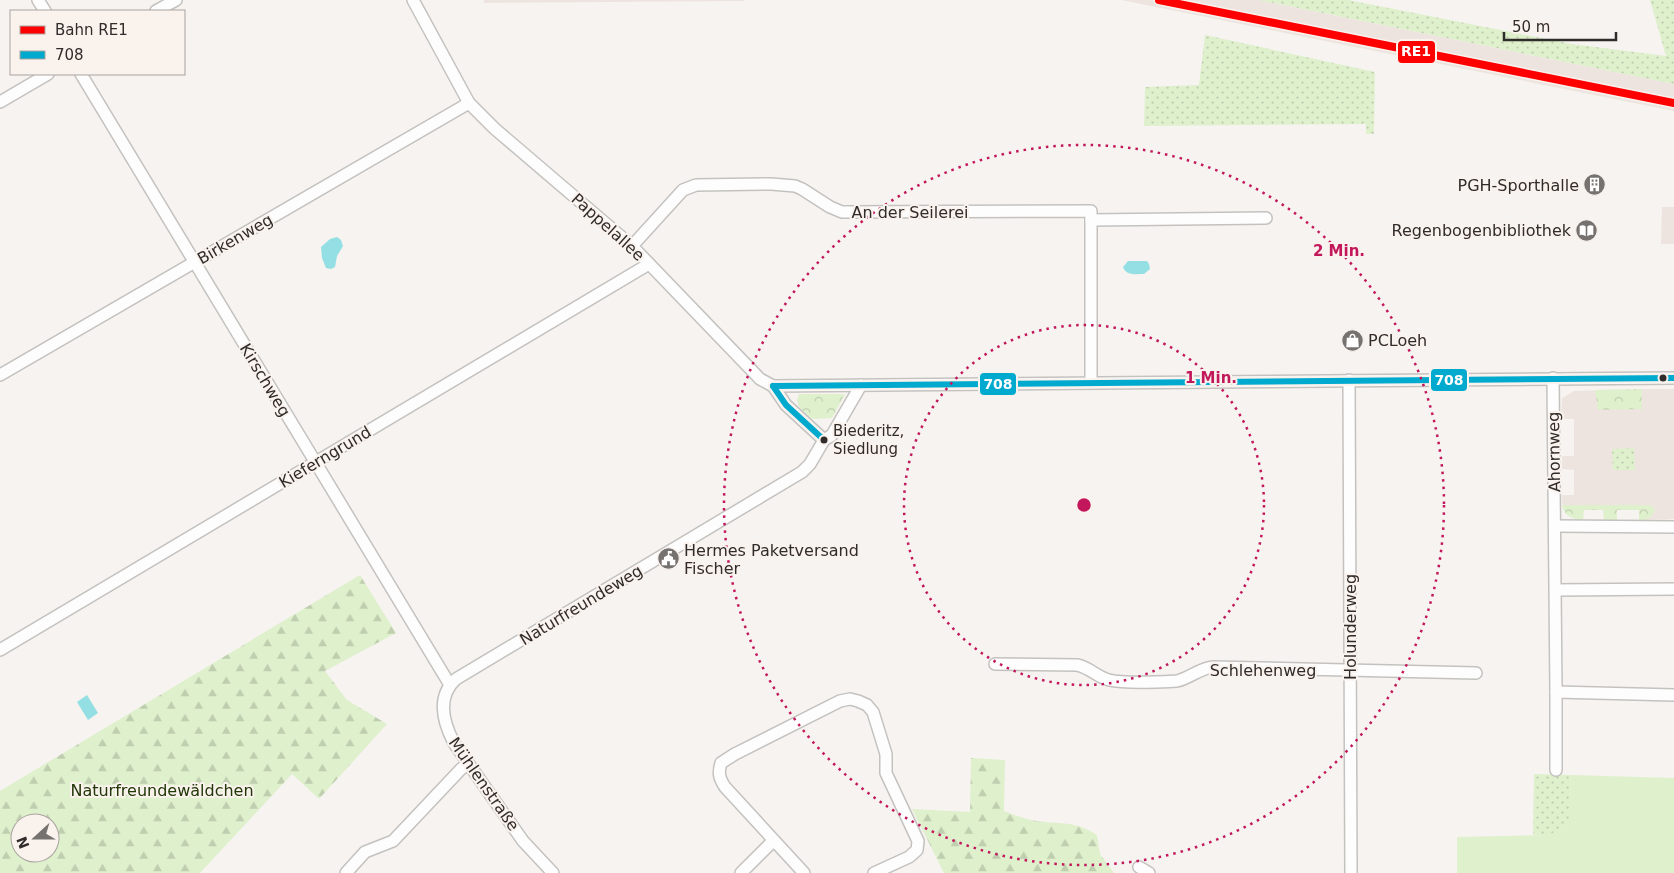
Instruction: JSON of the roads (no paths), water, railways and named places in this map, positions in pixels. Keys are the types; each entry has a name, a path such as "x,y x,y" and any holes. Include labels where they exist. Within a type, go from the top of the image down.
{"street":[{"path":"158,10 176,0"},
{"name":"Pappelallee","path":"413,0 469,103 495,129 632,246 756,375 773,386 786,405 824,440"},
{"path":"0,102 46,75"},
{"name":"Kirschweg","path":"82,75 450,685"},
{"name":"Birkenweg","path":"0,375 469,103"},
{"name":"An der Seilerei","path":"632,246 683,190 696,185 778,184 795,186 842,212 1091,211 1091,220 1266,218"},
{"path":"1091,220 1091,382"},
{"name":"Kieferngrund","path":"0,650 649,264"},
{"name":"Ahornweg","path":"1553,378 1556,526 1556,770"},
{"path":"773,386 1674,378"},
{"name":"Holunderweg","path":"1349,380 1351,873"},
{"name":"Naturfreundeweg","path":"450,685 456,679 792,479 810,464 824,440 832,435 861,385"},
{"path":"1556,526 1674,527"},
{"path":"1556,590 1674,589"},
{"name":"Schlehenweg","path":"995,664 1077,665 1102,678 1118,681 1177,681 1213,667 1476,673"},
{"name":"Mühlenstraße","path":"450,685 446,692 443,715 447,730 454,744 523,841 553,873"},
{"path":"1556,692 1674,695"},
{"path":"804,873 724,787 718,771 721,763 735,754 840,701 850,698 867,705 873,712 886,754 886,773 918,840 917,850 909,858 874,873"},
{"path":"346,873 365,852 393,840 468,764"},
{"path":"741,873 773,841"}],"water":[{"path":"337,237 341,240 343,246 337,256 335,267 331,269 326,268 322,258 321,247 330,239"},
{"path":"1128,261 1147,261 1150,269 1144,274 1126,272 1123,267"},
{"path":"87,695 98,713 88,720 77,702"}],"rail line":[{"name":"RE1","path":"1159,0 1674,103"}],"place":[{"name":"PGH-Sporthalle","path":"1595,185"},
{"name":"Regenbogenbibliothek","path":"1587,230"},
{"name":"PCLoeh","path":"1352,340"},
{"name":"Biederitz, Siedlung","path":"824,440"},
{"name":"Hermes Paketversand Fischer","path":"668,559"}],"park label":[{"name":"Naturfreundewäldchen","path":"162,790"}]}
